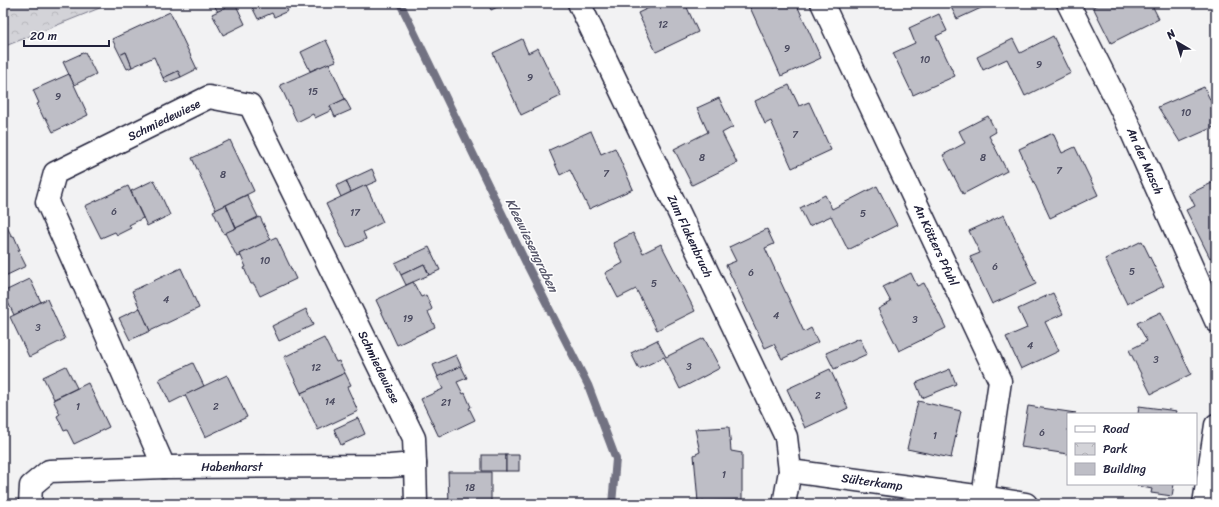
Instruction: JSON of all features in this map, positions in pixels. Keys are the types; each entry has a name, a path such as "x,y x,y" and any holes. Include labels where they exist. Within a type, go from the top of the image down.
{"street":[{"name":"Zum Flakenbruch","path":"579,3 786,437 790,471 784,504"},
{"name":"An Kötters Pfuhl","path":"822,3 1000,381 983,497"},
{"name":"An der Masch","path":"1068,3 1125,117 1216,321"},
{"name":"Schmiedewiese","path":"164,467 47,202 55,173 209,97 250,105 414,438 415,464"},
{"path":"1204,504 1216,425"},
{"path":"415,464 416,504"},
{"name":"Habenharst","path":"30,504 31,486 49,471 164,467 390,466 415,464"},
{"name":"Sülterkamp","path":"790,471 1026,504"}],"green space":[{"path":"3,3 112,3 3,47"}],"building":[{"path":"213,3 234,3 218,12"},
{"path":"235,3 245,24 223,35 212,14"},
{"path":"250,3 292,3 285,6 288,11 274,17 272,13 258,19"},
{"path":"488,3 506,3 491,10"},
{"path":"659,3 685,3 698,32 656,52 638,13"},
{"path":"748,3 772,3 774,8 784,3 796,3 821,58 781,76"},
{"path":"949,3 992,3 957,19"},
{"path":"1100,3 1151,3 1159,19 1111,43 1093,7"},
{"path":"170,12 197,69 181,77 178,71 163,78 154,57 132,67 126,52 120,55 112,39"},
{"path":"939,14 947,31 936,36 955,76 913,95 893,53 915,43 909,28"},
{"path":"1053,36 1071,73 1025,96 1007,59 983,70 977,57 1013,39 1020,53"},
{"path":"522,39 528,53 538,48 561,96 521,115 493,53"},
{"path":"326,40 336,61 310,71 301,52"},
{"path":"85,52 96,74 74,85 63,62"},
{"path":"126,52 132,67 127,69 120,55"},
{"path":"329,63 345,99 330,106 332,110 315,118 313,114 297,122 280,85"},
{"path":"178,71 181,77 166,83 163,78"},
{"path":"69,74 88,115 53,132 46,118 44,119 37,104 39,103 33,90"},
{"path":"789,85 799,106 809,102 831,150 792,168 771,121 765,124 755,101"},
{"path":"1204,87 1216,112 1216,126 1180,142 1158,107"},
{"path":"719,98 733,127 722,133 737,163 692,185 674,149 708,132 697,108"},
{"path":"345,99 351,110 335,117 330,106"},
{"path":"988,116 996,132 989,136 1007,171 963,194 943,155 965,143 959,131"},
{"path":"591,131 601,154 615,148 633,189 589,209 570,170 560,175 549,150"},
{"path":"1053,133 1062,153 1075,147 1098,195 1050,218 1019,149"},
{"path":"230,140 254,191 216,210 192,158"},
{"path":"372,169 377,181 351,192 346,181"},
{"path":"154,180 170,215 147,226 131,191"},
{"path":"346,181 351,192 341,197 336,186"},
{"path":"1216,181 1216,255 1210,258 1186,210 1195,206 1189,194"},
{"path":"366,185 383,222 363,232 366,239 347,248 326,204"},
{"path":"128,186 143,218 129,225 131,228 117,235 115,232 101,238 85,206"},
{"path":"877,186 897,225 848,250 831,216 809,226 800,208 825,195 832,209"},
{"path":"247,195 258,217 236,228 226,205"},
{"path":"226,205 236,228 224,234 213,211"},
{"path":"1004,215 1036,284 992,304 970,257 980,253 969,231"},
{"path":"260,217 271,240 240,254 241,256 237,257 225,233"},
{"path":"3,221 12,237 14,236 20,250 18,250 26,266 3,277"},
{"path":"767,229 774,244 765,248 804,332 811,328 818,342 782,359 774,344 765,348 726,265 736,261 729,247"},
{"path":"633,233 643,253 661,244 695,311 657,330 636,289 618,298 605,273 623,263 613,243"},
{"path":"276,237 296,279 260,296 254,284 251,284 240,254"},
{"path":"1142,241 1164,286 1127,304 1105,259"},
{"path":"429,247 440,270 429,275 424,264 401,275 395,263"},
{"path":"424,264 429,275 406,285 401,275"},
{"path":"181,268 199,308 150,331 132,291"},
{"path":"911,273 917,286 924,283 946,328 899,351 878,309 891,302 883,287"},
{"path":"30,279 41,302 14,315 3,292"},
{"path":"413,282 421,297 426,295 432,309 428,312 435,327 397,345 376,300"},
{"path":"1053,293 1063,314 1045,322 1059,351 1021,369 1006,337 1027,328 1018,309"},
{"path":"47,299 65,339 29,357 10,317"},
{"path":"140,308 150,331 130,340 119,318"},
{"path":"306,309 313,325 279,341 272,326"},
{"path":"1161,312 1191,374 1151,394 1129,350 1147,341 1137,323"},
{"path":"324,338 336,362 339,361 345,373 301,393 284,357"},
{"path":"704,338 720,368 680,389 664,357 639,369 631,353 657,340 666,357"},
{"path":"860,338 867,354 834,369 826,353"},
{"path":"456,355 461,366 438,377 433,365"},
{"path":"193,363 204,386 170,403 159,379"},
{"path":"66,366 77,388 54,399 43,377"},
{"path":"461,366 467,378 457,382 463,394 465,393 471,407 469,408 475,420 439,437 421,399 443,389 437,377"},
{"path":"830,369 848,408 805,428 787,389"},
{"path":"950,369 956,384 922,398 916,383"},
{"path":"345,373 351,385 347,387 358,411 318,430 301,393"},
{"path":"227,375 247,417 205,437 185,395"},
{"path":"88,383 109,427 74,444 67,430 64,431 57,416 60,414 53,400"},
{"path":"918,401 961,411 951,458 907,449"},
{"path":"1028,406 1076,413 1067,413 1067,454 1021,447"},
{"path":"1139,406 1177,411 1176,413 1138,413"},
{"path":"358,418 365,434 341,445 334,429"},
{"path":"729,427 731,451 742,453 742,500 698,502 694,455 700,452 695,429"},
{"path":"482,455 506,455 506,471 482,471"},
{"path":"506,455 519,455 519,471 506,471"},
{"path":"448,472 491,472 491,504 449,504"},
{"path":"1174,485 1172,496 1151,493 1152,489 1137,486"},
{"path":"804,500 826,504 803,504"}],"waterway":[{"name":"Kleewiesengraben","path":"400,3 527,265 588,385 616,459 612,504"}]}
